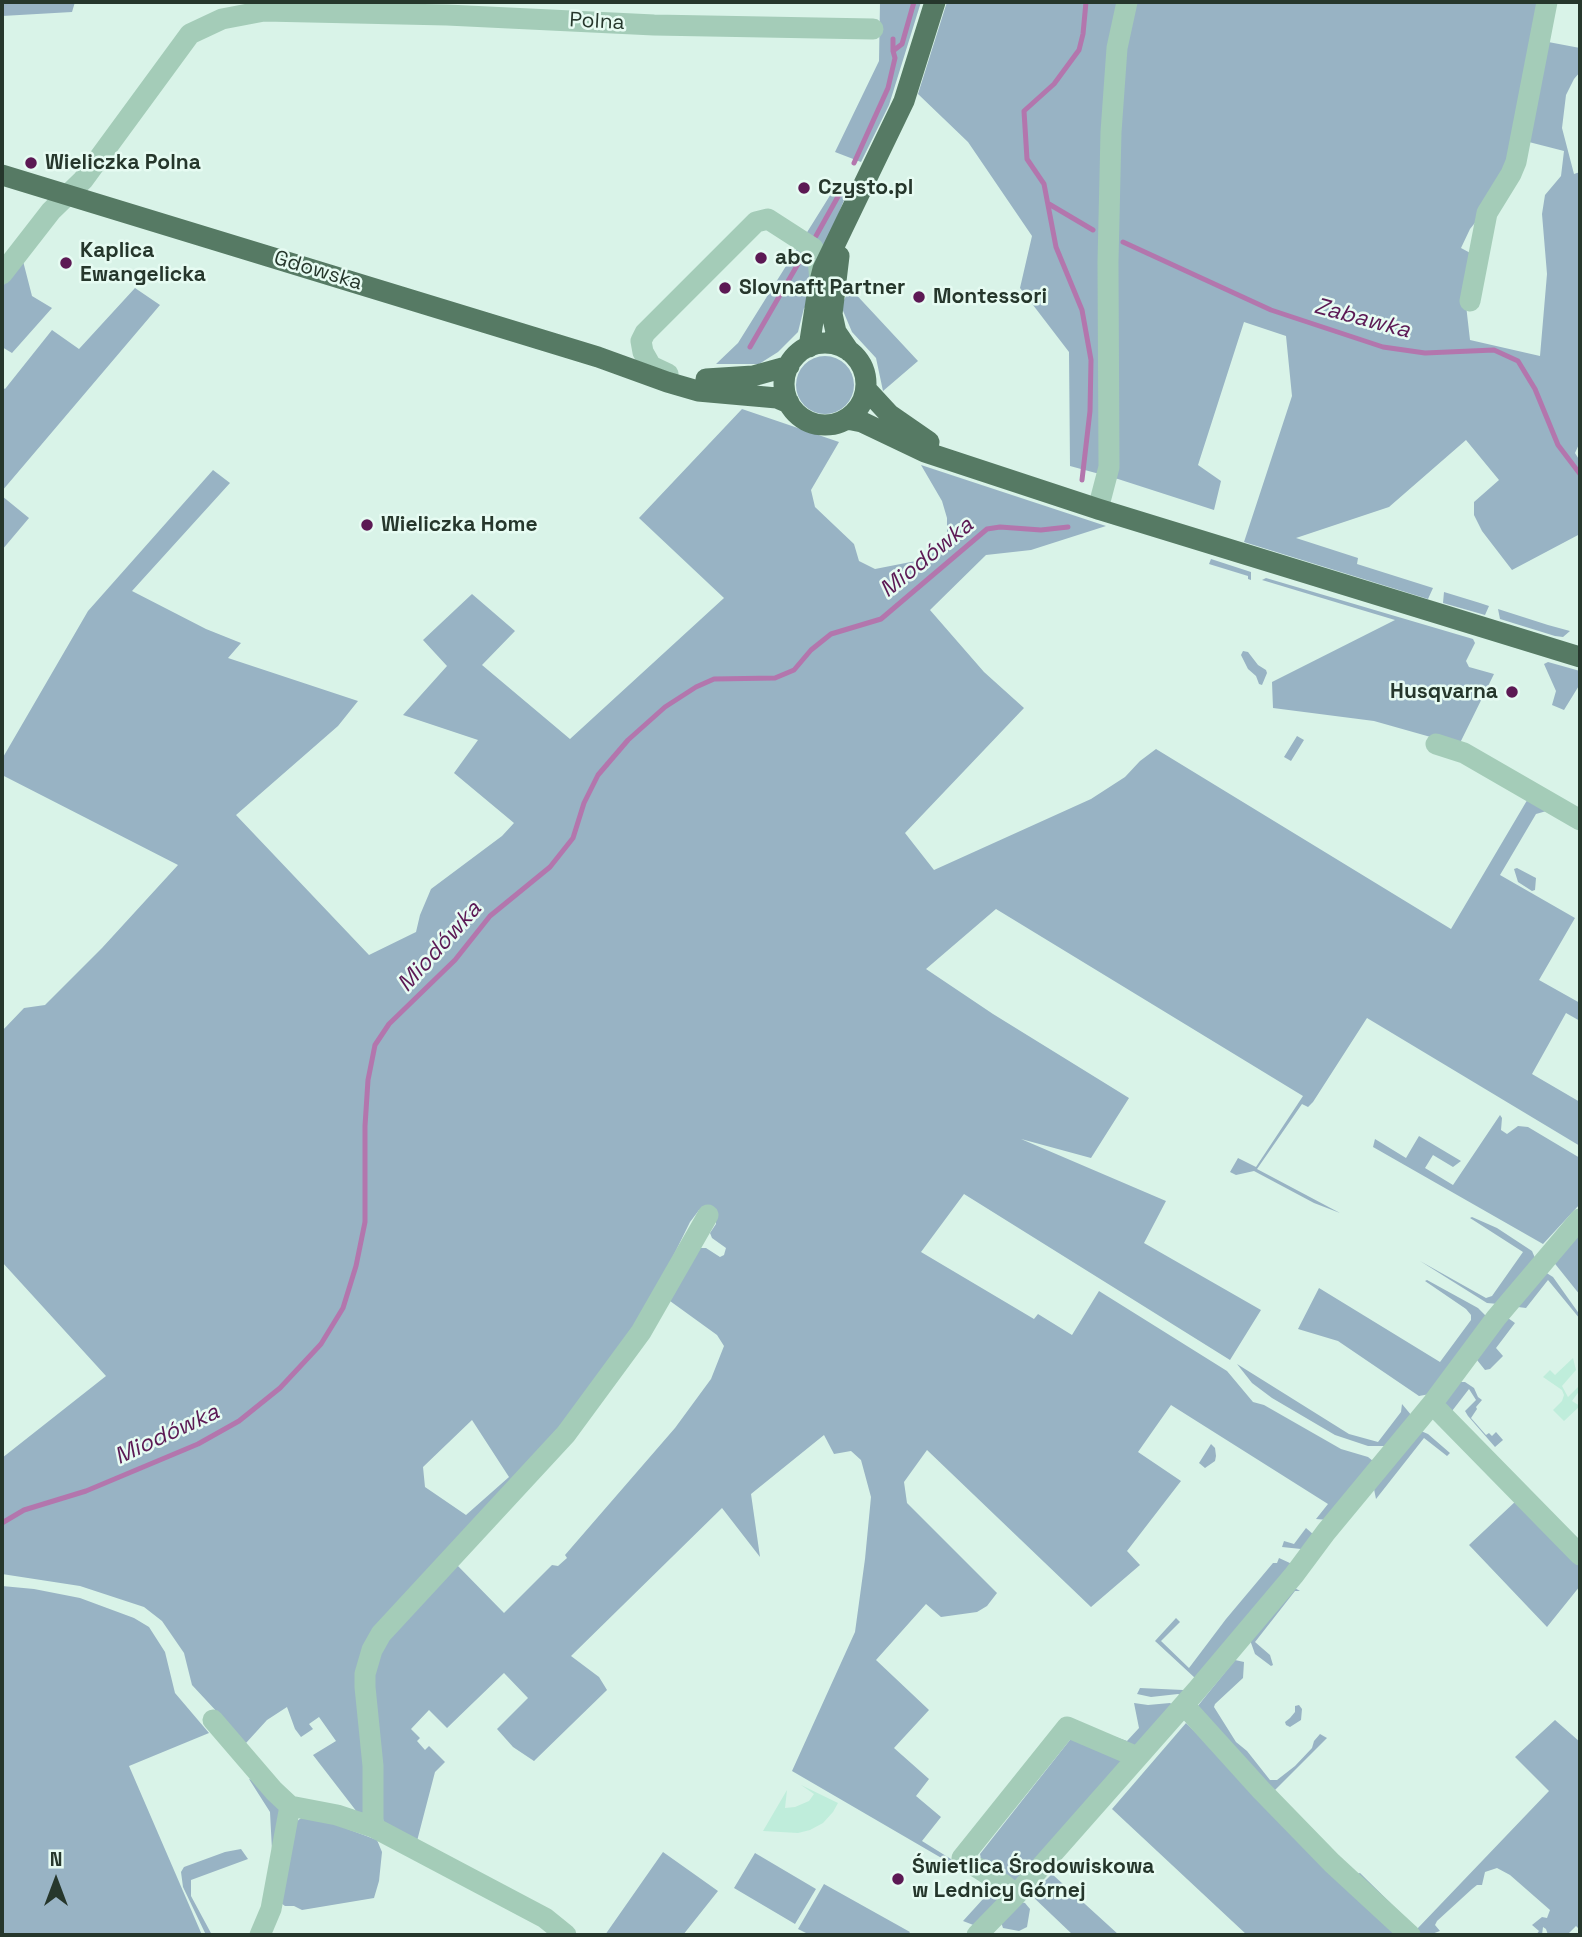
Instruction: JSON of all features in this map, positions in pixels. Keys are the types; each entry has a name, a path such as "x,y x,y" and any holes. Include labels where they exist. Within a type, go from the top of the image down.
{"main road":[{"path":"809,347 820,282 831,250 845,228 904,101 935,2"},
{"name":"Gdowska","path":"2,174 635,368 667,382 698,391 754,394 789,403"},
{"path":"845,228 835,277 832,314 836,332 863,368 866,389 860,406 847,419 835,424 821,425 797,414 789,403 784,385 789,366 797,355 809,347 829,344 849,351"},
{"name":"Gdowska","path":"635,368 718,380 753,376 789,366"},
{"path":"866,389 890,415 960,463"},
{"path":"847,419 862,422 925,452 1098,509 1580,657"}],"street":[{"path":"1098,509 1109,467 1108,262 1111,132 1117,48 1127,2"},
{"path":"1469,301 1487,213 1516,162 1546,2"},
{"name":"Polna","path":"2,275 51,211 83,180 190,34 222,19 275,11 447,15 653,25 873,29"},
{"path":"668,374 651,366 643,352 642,341 646,332 756,222 768,219 813,248 818,258 820,282"},
{"path":"1436,744 1464,752 1580,820"},
{"path":"373,1827 373,1766 365,1687 365,1674 372,1650 382,1634 566,1434 641,1332 708,1215"},
{"path":"977,1935 1016,1895 1184,1705 1299,1569 1432,1404 1496,1318 1580,1219"},
{"path":"1432,1404 1580,1555"},
{"path":"1184,1705 1332,1863 1409,1935"},
{"path":"213,1720 290,1806 337,1815 373,1827 545,1918 566,1935"},
{"path":"1016,1895 962,1857 1036,1769 1067,1727 1137,1757"},
{"path":"260,1935 271,1909 290,1806"}],"shaded area":[{"path":"2,2 75,2 72,12 2,16"},
{"path":"880,2 921,2 889,105 861,162 835,152 879,61"},
{"path":"947,2 1120,2 1121,69 1132,2 1541,2 1510,158 1461,248 1474,255 1466,305 1470,340 1540,356 1547,274 1542,214 1545,195 1561,176 1564,151 1525,141 1543,41 1580,48 1580,72 1566,95 1562,128 1574,174 1580,172 1580,442 1575,453 1580,461 1580,534 1512,570 1482,531 1474,515 1474,502 1499,480 1466,440 1389,507 1296,538 1358,558 1357,564 1433,588 1428,599 1244,542 1292,396 1286,336 1244,322 1198,465 1221,481 1214,510 1070,466 1069,352 1020,288 1032,236 968,142 918,94"},
{"path":"839,181 849,188 817,266 808,306 804,308 798,332 778,352 759,364 716,364 738,343"},
{"path":"23,261 32,296 52,308 12,353 2,347 2,287"},
{"path":"135,288 160,305 2,491 2,387 5,389 52,330 79,349"},
{"path":"850,288 918,361 883,391 876,358 852,332 841,306"},
{"path":"825,356 836,358 849,369 854,385 852,396 841,409 825,414 814,412 801,401 796,385 798,374 809,361"},
{"path":"742,409 839,442 811,490 815,507 854,544 859,561 875,569 926,559 939,548 947,534 947,518 942,501 921,465 1106,526 1031,550 986,555 930,610 984,672 1024,708 905,833 934,870 1091,799 1125,777 1156,749 1451,929 1529,797 1550,810 1536,814 1500,875 1575,918 1539,980 1580,1003 1580,1021 1566,1013 1532,1074 1580,1102 1580,1146 1367,1018 1313,1102 1308,1107 1302,1104 1257,1169 1340,1213 1314,1203 1254,1171 1236,1175 1230,1172 1238,1158 1256,1167 1303,1096 996,909 926,969 1129,1098 1091,1158 1021,1139 1166,1201 1144,1243 1261,1310 1230,1360 964,1194 921,1252 1034,1319 1038,1314 1072,1335 1099,1291 1227,1371 1253,1402 1264,1405 1341,1449 1373,1461 1328,1520 1316,1519 1328,1504 1171,1405 1138,1452 1181,1481 1127,1551 1140,1565 1091,1607 927,1450 904,1482 907,1503 997,1593 987,1606 977,1612 941,1617 926,1604 876,1660 929,1710 894,1748 929,1779 916,1796 941,1817 922,1841 999,1889 1003,1896 976,1926 963,1921 993,1888 792,1771 855,1632 871,1497 861,1460 851,1451 834,1454 824,1435 751,1494 760,1557 722,1508 571,1656 599,1677 607,1690 534,1761 513,1747 497,1729 528,1698 504,1673 447,1728 429,1710 411,1729 420,1738 417,1741 425,1750 429,1746 445,1762 435,1772 417,1841 384,1828 370,1691 380,1646 456,1564 504,1613 552,1565 558,1566 567,1558 565,1555 675,1428 711,1379 724,1346 717,1335 670,1301 699,1248 706,1248 720,1257 724,1255 726,1248 712,1238 710,1233 716,1219 699,1210 690,1222 647,1309 602,1377 369,1646 371,1816 357,1812 313,1755 336,1741 319,1717 309,1724 313,1729 301,1737 287,1707 267,1720 246,1743 192,1685 184,1653 162,1621 144,1607 80,1586 2,1574 2,1458 106,1376 2,1262 2,1031 24,1008 45,1005 178,865 2,775 2,759 88,611 213,470 230,483 132,591 206,629 241,643 228,658 358,701 338,726 236,815 369,955 416,932 431,889 502,836 514,823 454,773 478,740 403,715 447,666 423,640 472,594 515,631 482,665 570,739 724,598 639,518","holes":["472,1420 509,1477 466,1515 425,1487 423,1467"]},
{"path":"2,496 29,518 2,550"},
{"path":"1211,559 1251,572 1251,580 1248,576 1209,564"},
{"path":"1266,578 1473,639 1475,643 1466,661 1469,667 1494,674 1459,745 1374,721 1273,708 1272,682 1395,620 1262,580"},
{"path":"1444,592 1489,606 1485,615 1443,603"},
{"path":"1498,609 1570,631 1563,637 1555,636 1500,619"},
{"path":"1243,651 1248,652 1258,665 1266,670 1262,685 1248,669 1241,655"},
{"path":"1548,662 1580,671 1580,684 1564,710 1552,705 1556,691 1544,664"},
{"path":"1297,736 1304,740 1291,761 1284,757"},
{"path":"1514,869 1536,878 1535,890 1532,891 1518,882"},
{"path":"1500,1115 1501,1130 1507,1134 1518,1126 1528,1127 1580,1158 1580,1204 1543,1244 1373,1147 1375,1139 1406,1158 1419,1136 1461,1161 1453,1167 1433,1155 1425,1168 1453,1185"},
{"path":"1470,1218 1497,1228 1532,1251 1535,1258 1498,1304 1487,1303 1420,1261 1486,1298 1492,1296 1523,1252"},
{"path":"1580,1230 1580,1295 1552,1260"},
{"path":"1545,1272 1553,1277 1580,1315 1580,1319 1548,1280 1526,1308 1518,1307"},
{"path":"1425,1281 1478,1308 1488,1318 1430,1394 1419,1396 1338,1341 1298,1329 1319,1288 1440,1362 1471,1320 1471,1315"},
{"path":"1508,1318 1515,1323 1496,1348 1503,1356 1490,1369 1485,1370 1477,1360"},
{"path":"1573,1358 1576,1370 1562,1386 1568,1397 1580,1385 1580,1390 1572,1401 1580,1406 1564,1421 1553,1410 1562,1401 1562,1390 1543,1377 1550,1370 1555,1375"},
{"path":"1237,1364 1349,1434 1378,1442 1401,1412 1402,1404 1412,1416 1390,1446 1368,1446 1335,1435 1272,1398 1252,1383"},
{"path":"1459,1382 1465,1382 1474,1388 1482,1400 1471,1418 1486,1435 1489,1433 1492,1436 1496,1432 1503,1440 1495,1447 1465,1411 1476,1400 1469,1389 1452,1411 1442,1403"},
{"path":"1421,1431 1450,1453 1447,1456 1424,1438 1376,1499 1374,1489"},
{"path":"1211,1444 1215,1448 1215,1461 1205,1468 1199,1463"},
{"path":"1517,1500 1580,1560 1580,1586 1547,1627 1469,1545"},
{"path":"1306,1528 1314,1535 1301,1549 1282,1547 1284,1541 1294,1544"},
{"path":"1279,1558 1292,1564 1195,1678 1155,1641 1176,1618 1180,1622 1161,1641 1189,1668 1226,1619"},
{"path":"2,1586 80,1598 134,1618 149,1627 165,1652 175,1693 209,1733 129,1766 202,1935 2,1935"},
{"path":"1293,1587 1300,1591 1295,1591 1255,1642 1270,1655 1271,1666 1255,1654 1250,1640"},
{"path":"1235,1660 1244,1662 1243,1678 1214,1707 1236,1742 1247,1751 1270,1780 1277,1780 1295,1766 1312,1748 1320,1734 1327,1738 1274,1791 1197,1707"},
{"path":"1140,1688 1183,1690 1186,1693 1183,1696 1178,1694 1151,1697 1137,1694"},
{"path":"1134,1703 1170,1703 1175,1706 1140,1748 1082,1725 1127,1741 1139,1728"},
{"path":"1299,1705 1302,1709 1301,1720 1290,1727 1286,1725 1285,1722 1295,1712 1295,1706"},
{"path":"1555,1720 1580,1742 1580,1930 1576,1926 1567,1935 1548,1935 1543,1927 1542,1935 1536,1935 1539,1931 1532,1925 1542,1917 1547,1918 1550,1910 1510,1875 1497,1868 1485,1872 1482,1885 1472,1889 1437,1921 1435,1925 1440,1931 1429,1935 1415,1933 1357,1874 1360,1873 1417,1929 1549,1791 1515,1757"},
{"path":"1186,1723 1403,1935 1247,1935 1112,1809"},
{"path":"1073,1736 1119,1758 1124,1766 1016,1883 981,1859 980,1854"},
{"path":"249,1779 253,1780 281,1811 272,1850 270,1812"},
{"path":"801,1785 838,1803 833,1812 823,1823 810,1830 798,1833 763,1831 787,1790 785,1808 809,1801 814,1794"},
{"path":"310,1815 377,1840 382,1852 374,1898 302,1910 285,1906 278,1901 295,1823"},
{"path":"241,1849 248,1859 191,1880 191,1896 212,1935 206,1935 183,1887 181,1872 184,1867"},
{"path":"663,1852 718,1891 683,1935 605,1935"},
{"path":"755,1853 816,1889 795,1924 734,1888"},
{"path":"1052,1874 1119,1935 1073,1935 1031,1895"},
{"path":"824,1884 910,1932 908,1935 810,1935 798,1929"},
{"path":"1020,1902 1030,1909 1027,1927 1019,1931 1003,1928 1001,1922"}],"waterway":[{"path":"854,163 888,88 895,58 893,51 902,44 914,2"},
{"name":"Miodówka","path":"1082,480 1090,411 1091,360 1082,310 1056,247 1044,184 1027,159 1024,111 1054,84 1079,50 1086,2"},
{"path":"893,39 893,51"},
{"path":"816,236 845,184"},
{"name":"Zabawka","path":"1049,204 1093,230"},
{"name":"Zabawka","path":"1123,242 1271,310 1383,347 1425,353 1494,350 1518,361 1535,389 1558,445 1580,474"},
{"path":"750,347 802,257"},
{"name":"Miodówka","path":"2,1523 24,1510 86,1491 198,1444 239,1421 280,1388 321,1344 343,1308 356,1266 365,1222 365,1126 368,1080 375,1045 389,1024 455,960 490,916 550,867 573,838 584,803 598,775 628,740 665,707 696,687 714,679 775,678 794,670 811,650 831,634 881,619 987,529 1000,527 1041,530 1068,527"}],"place":[{"name":"Wieliczka Polna","path":"31,163"},
{"name":"Czysto.pl","path":"804,188"},
{"name":"abc","path":"761,258"},
{"name":"Kaplica Ewangelicka","path":"66,263"},
{"name":"Slovnaft Partner","path":"725,288"},
{"name":"Montessori","path":"919,297"},
{"name":"Wieliczka Home","path":"367,525"},
{"name":"Husqvarna","path":"1512,692"},
{"name":"Świetlica Środowiskowa w Lednicy Górnej","path":"898,1879"}]}
